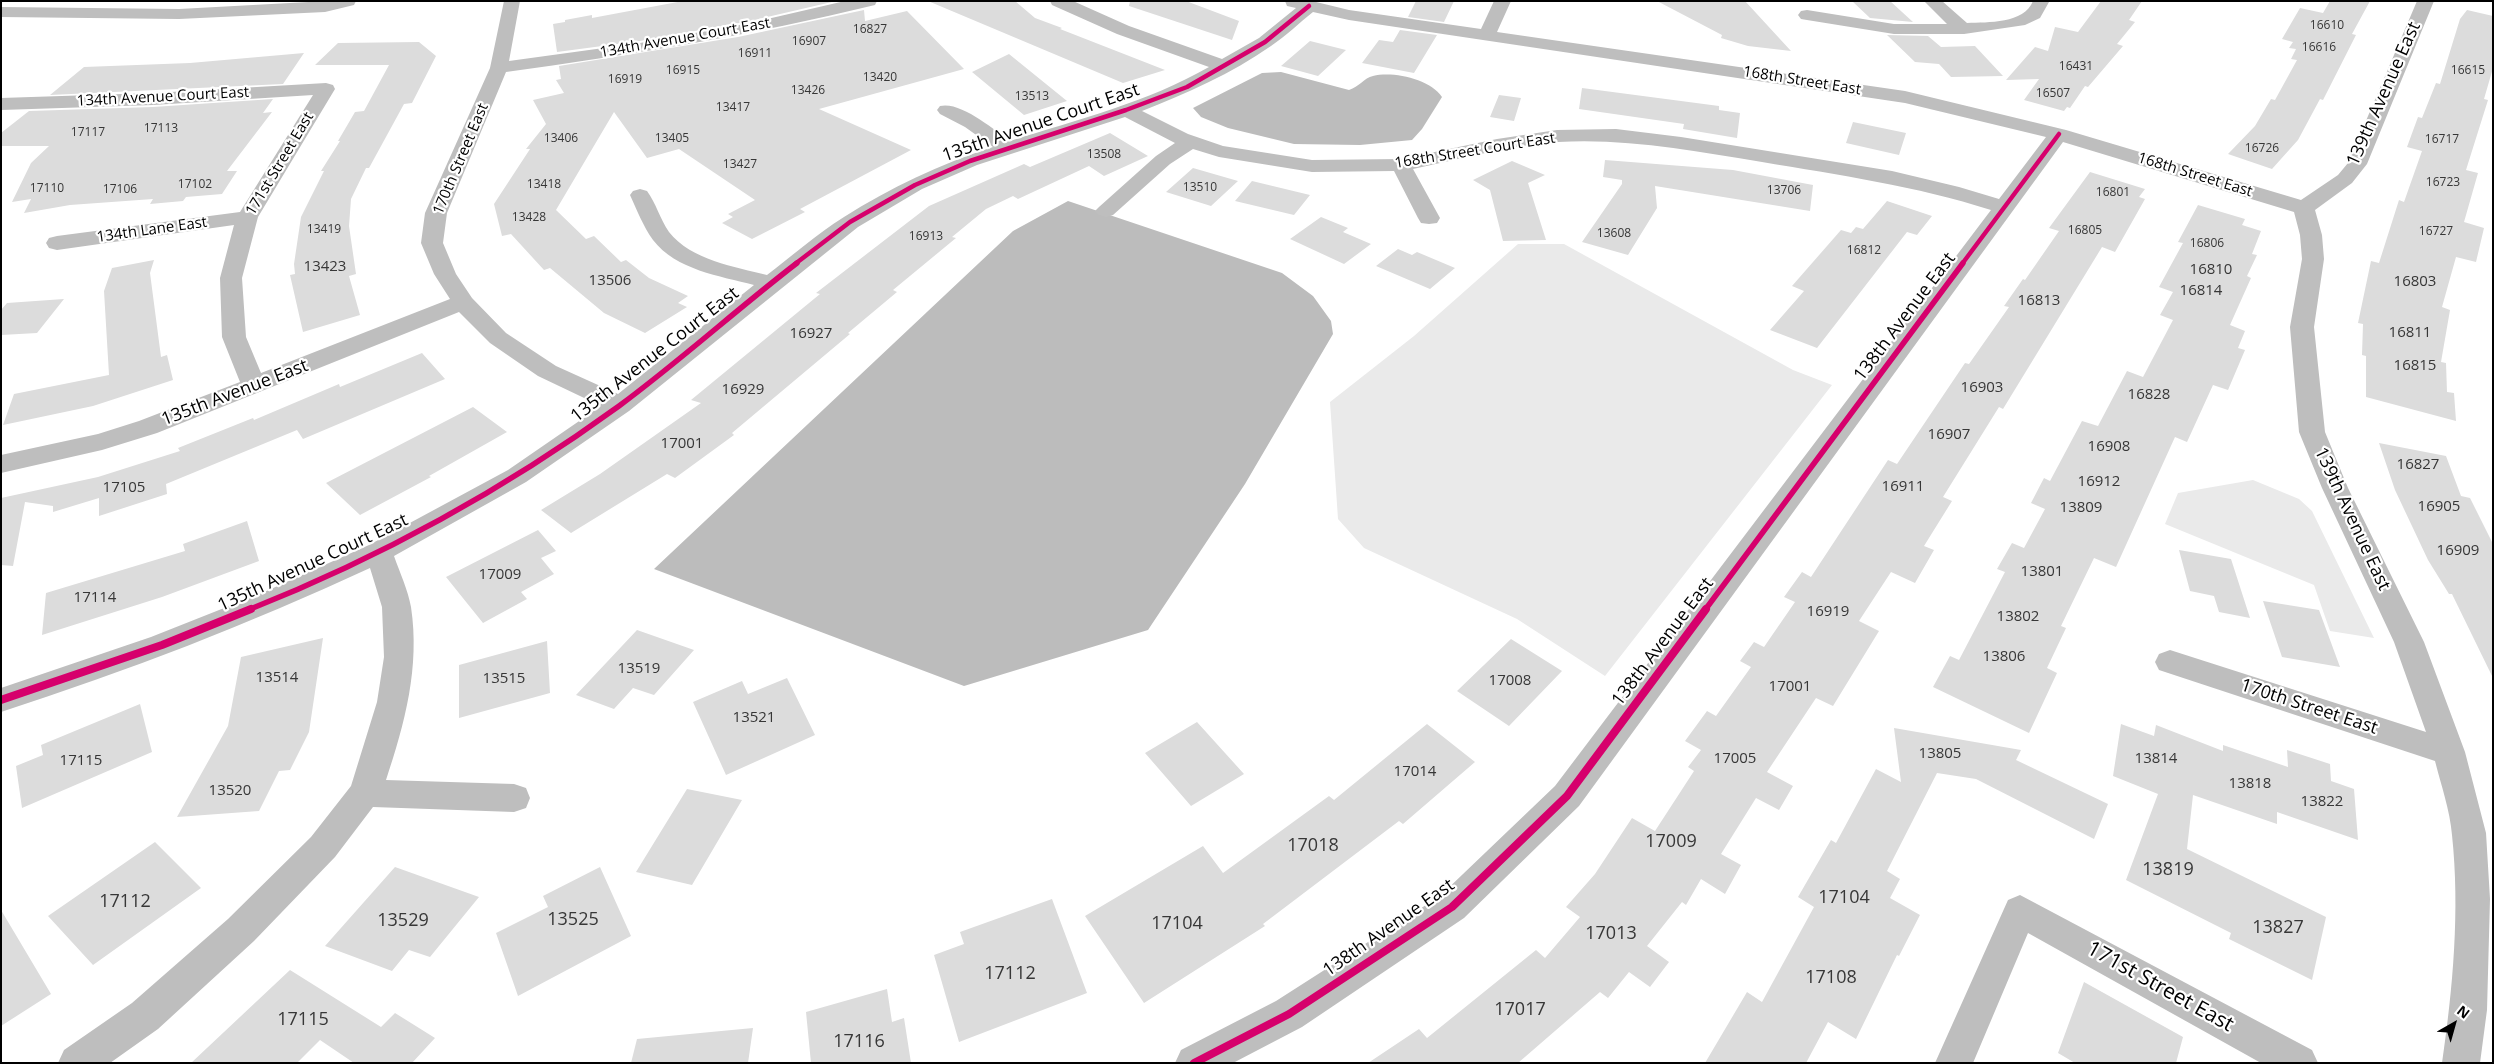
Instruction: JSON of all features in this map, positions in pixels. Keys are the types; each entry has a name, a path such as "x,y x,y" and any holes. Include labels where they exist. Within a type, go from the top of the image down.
{"street":[{"path":"87,1 96,1"},
{"path":"1,12 179,14 325,8 348,1"},
{"name":"170th Street East","path":"512,1 499,68 436,213 432,243 445,274 463,302 498,338 547,371 620,405"},
{"name":"134th Avenue Court East","path":"499,68 640,48 750,28 869,1"},
{"path":"1058,1 1123,30 1225,66"},
{"path":"1487,35 1503,1"},
{"path":"1932,1 1962,28"},
{"name":"139th Avenue East","path":"2426,1 2357,164 2345,179 2304,208 2311,235 2313,259 2302,327 2312,432 2335,488 2409,642 2449,752 2470,834 2473,899 2468,1010 2461,1063"},
{"path":"1807,15 1896,29 1962,28 2010,24 2029,18 2038,9 2041,2"},
{"name":"135th Avenue Court East","path":"1,700 162,645 272,601 379,552 518,476 620,405 850,222 915,185 1007,148 1126,110 1187,86 1265,42 1299,4"},
{"name":"168th Street East","path":"1299,4 1349,15 1904,97 1986,115 2059,134 2304,208"},
{"name":"134th Avenue Court East","path":"1,104 153,99 326,89"},
{"name":"171st Street East","path":"254,386 234,337 231,278 247,217 326,89"},
{"path":"947,110 972,123 1007,148"},
{"name":"168th Street Court East","path":"1126,110 1191,142 1219,151 1312,166 1401,165 1497,145 1557,136 1616,135 1681,143 1892,177 1952,191 2005,208"},
{"name":"138th Avenue East","path":"1194,1063 1289,1014 1452,907 1567,796 2059,134"},
{"path":"1106,211 1163,160 1191,142"},
{"path":"1401,165 1429,218"},
{"path":"640,195 663,238 679,252 705,265 771,283"},
{"name":"134th Lane East","path":"57,243 247,217"},
{"name":"135th Avenue East","path":"1,464 102,442 148,427 463,302"},
{"path":"77,1063 145,1016 241,930 323,847 365,793 391,718 400,664 396,606 379,552"},
{"name":"170th Street East","path":"2170,662 2449,752"},
{"path":"365,793 514,798"},
{"name":"171st Street East","path":"1954,1063 2020,911 2299,1063"}],"shaded area":[{"path":"1281,72 1349,90 1373,76 1400,76 1429,85 1442,97 1422,129 1412,140 1360,145 1294,144 1228,128 1201,117 1193,108 1262,73"},
{"path":"1068,201 1282,273 1313,296 1331,321 1333,334 1245,484 1148,630 964,686 654,569 1013,231"},
{"path":"1518,244 1564,244 1793,370 1832,385 1605,676 1517,619 1364,548 1338,519 1330,402 1414,336"},
{"path":"2253,480 2299,499 2312,511 2374,638 2330,631 2314,585 2165,524 2178,493"}],"building":[{"path":"683,1 836,1 750,21 640,41 557,52 553,24 592,15 592,18"},
{"path":"928,1 1015,1 1035,18 1165,70 1123,83"},
{"path":"1130,1 1186,1 1239,21 1232,40 1129,6"},
{"path":"1416,1 1454,1 1444,22 1408,17"},
{"path":"1657,1 1745,1 1791,51 1748,46 1721,38 1722,35"},
{"path":"1852,1 1890,1 1913,22 1870,18"},
{"path":"2101,1 2142,1 2129,20 2135,22 2117,44 2123,46 2088,87 2085,86 2070,108 2067,107 2064,111 2024,100 2039,79 2006,80 2035,47 2048,51 2055,27 2078,32"},
{"path":"2330,1 2370,1 2352,34 2356,35 2323,100 2320,99 2298,140 2272,169 2228,154 2255,126 2271,99 2275,100 2297,60 2291,59 2296,49 2289,48 2293,42 2282,39 2300,8 2323,13"},
{"path":"864,10 865,21 907,11 964,69 819,109 911,150 800,209 805,212 752,239 722,223 733,217 728,214 755,200 679,149 647,158 614,112 556,210 586,239 594,236 621,262 626,260 649,278 688,296 678,303 687,307 645,333 604,313 550,268 544,270 511,234 502,236 494,204 530,149 526,149 546,124 533,100 564,93 556,80 561,79 559,66 738,37"},
{"path":"2467,10 2493,16 2493,68 2484,99 2488,100 2466,170 2478,173 2464,222 2484,228 2476,262 2456,257 2442,307 2450,310 2441,362 2446,363 2447,392 2454,393 2456,421 2366,397 2366,356 2362,355 2363,324 2358,323 2371,261 2379,263 2399,200 2404,202 2422,151 2407,147 2418,117 2422,118 2436,83 2440,84 2460,19"},
{"path":"1400,30 1437,35 1414,73 1362,63 1379,40 1393,42"},
{"path":"1887,35 1928,36 1941,47 1975,46 2003,76 1951,77 1939,64 1915,62"},
{"path":"1310,41 1346,50 1318,76 1281,66"},
{"path":"419,42 436,56 412,103 404,104 369,168 366,168 351,199 349,226 356,274 349,276 360,315 303,332 290,275 295,274 294,264 301,217 324,171 321,171 340,141 338,141 355,112 364,111 389,65 315,65 338,43"},
{"path":"304,53 283,84 50,95 84,67 190,63"},
{"path":"1009,54 1067,101 1024,115 972,72"},
{"path":"1582,88 1719,106 1719,110 1740,113 1737,138 1683,129 1684,124 1579,109"},
{"path":"1499,95 1521,98 1514,121 1490,117"},
{"path":"273,99 263,113 272,112 227,171 237,171 222,194 186,197 183,201 150,204 153,199 70,205 24,213 31,199 12,202 31,163 49,146 1,146 1,133 29,111 153,107"},
{"path":"1853,122 1906,133 1899,155 1846,143"},
{"path":"1110,133 1148,156 1104,176 1089,166 1018,199 1013,196 986,209 952,237 956,238 893,290 897,292 848,333 850,334 732,433 734,435 675,478 667,474 571,533 541,510 600,474 701,403 691,400 820,294 816,293 929,206 1024,164 1030,167"},
{"path":"1605,160 1733,170 1813,185 1810,211 1655,186 1657,208 1628,255 1582,242 1622,184 1622,180 1603,177"},
{"path":"1512,161 1545,175 1528,183 1546,240 1503,241 1490,190 1473,180"},
{"path":"1193,168 1238,181 1211,206 1166,192"},
{"path":"2090,172 2145,189 2139,197 2145,199 2115,252 2102,247 2003,409 1999,407 1943,497 1952,501 1924,546 1934,550 1915,583 1891,572 1859,621 1879,631 1833,706 1816,698 1767,772 1793,786 1779,810 1756,798 1721,854 1741,865 1725,894 1701,879 1686,905 1682,902 1647,946 1669,962 1650,987 1629,972 1608,998 1600,992 1518,1063 1368,1063 1419,1029 1427,1038 1536,950 1545,958 1580,917 1566,907 1595,874 1632,818 1655,831 1694,771 1688,767 1701,750 1685,741 1707,711 1716,716 1751,667 1740,661 1754,642 1764,647 1795,602 1784,597 1802,572 1811,577 1888,460 1897,464 1965,363 1969,364 2009,307 2004,306 2023,279 2025,280 2059,231 2049,228"},
{"path":"1252,181 1310,195 1294,215 1235,201"},
{"path":"1887,201 1932,216 1917,235 1907,232 1817,348 1770,330 1804,291 1792,286 1841,230 1851,233 1856,227 1863,229"},
{"path":"2198,205 2245,219 2242,225 2261,231 2252,254 2257,255 2247,276 2251,278 2230,325 2245,331 2238,348 2245,350 2228,390 2213,385 2187,442 2175,437 2116,567 2094,558 2061,626 2066,628 2047,668 2057,673 2029,733 1933,687 1950,656 1959,660 2005,572 1997,569 2012,543 2024,548 2045,509 2031,503 2044,478 2050,481 2082,421 2098,426 2127,371 2143,377 2173,320 2160,315 2173,292 2159,287 2183,243 2178,242"},
{"path":"1321,217 1348,228 1343,232 1371,244 1344,264 1290,239"},
{"path":"1398,249 1412,255 1417,252 1455,268 1430,289 1376,266"},
{"path":"154,260 150,273 161,357 167,355 173,380 93,406 3,425 14,394 109,375 104,291 112,268"},
{"path":"64,299 37,333 1,335 1,310 7,303"},
{"path":"422,353 445,379 303,439 297,430 166,484 167,494 99,516 99,498 53,512 53,506 25,502 13,566 1,565 1,498 98,477 180,451 178,448 253,418 254,420 339,384 340,387"},
{"path":"473,407 507,432 429,476 431,477 360,515 326,483"},
{"path":"2379,443 2446,456 2461,496 2470,498 2493,544 2493,678 2452,594 2449,594 2428,560 2395,490"},
{"path":"247,521 259,561 162,597 42,635 46,593 185,551 183,544"},
{"path":"538,530 556,551 541,558 554,574 521,592 527,599 483,623 446,577"},
{"path":"2179,550 2231,559 2250,618 2219,612 2214,596 2190,591"},
{"path":"2263,601 2319,610 2340,667 2282,657"},
{"path":"637,630 694,650 654,695 633,688 614,709 576,695"},
{"path":"323,638 309,732 290,770 279,771 259,811 177,817 228,726 241,657"},
{"path":"1511,639 1562,671 1509,726 1457,691"},
{"path":"547,641 550,693 459,718 459,665"},
{"path":"787,678 815,735 726,775 693,702 742,681 748,694"},
{"path":"140,704 152,752 22,808 16,766 43,755 41,745"},
{"path":"1197,722 1244,774 1191,806 1145,753"},
{"path":"1427,724 1475,762 1403,824 1399,821 1263,924 1265,926 1144,1003 1085,916 1203,846 1223,873 1329,796 1334,800"},
{"path":"2121,724 2154,736 2156,725 2223,751 2223,745 2288,767 2287,750 2330,764 2331,781 2354,789 2358,840 2277,812 2277,824 2193,795 2187,849 2326,917 2312,980 2229,939 2231,933 2126,880 2158,794 2113,776"},
{"path":"1894,728 2021,750 2016,760 2108,804 2094,839 1976,779 1937,773 1887,871 1900,879 1890,898 1920,915 1899,956 1897,955 1856,1039 1828,1022 1806,1063 1705,1063 1747,992 1762,1002 1814,907 1798,897 1831,840 1836,843 1876,769 1901,782"},
{"path":"687,789 742,800 692,885 636,872"},
{"path":"155,842 201,888 93,965 48,916"},
{"path":"395,867 479,897 430,957 409,950 392,971 325,946"},
{"path":"600,867 631,936 518,996 496,933 548,907 543,896"},
{"path":"1052,899 1087,993 959,1042 934,955 964,944 960,932"},
{"path":"1,910 51,994 1,1026"},
{"path":"290,970 381,1027 395,1013 435,1038 412,1063 354,1063 320,1040 297,1063 191,1063"},
{"path":"2084,982 2183,1037 2176,1063 2075,1063 2058,1053"},
{"path":"887,989 892,1022 904,1018 911,1063 811,1063 806,1012"},
{"path":"753,1028 748,1063 631,1063 637,1039"}],"cycle path":[{"path":"1,700 162,645 272,601 379,552 517,476 620,405 850,222 915,185 970,161 1126,110 1187,87 1265,42 1309,6"},
{"path":"1194,1063 1289,1014 1452,907 1567,796 2059,134"}]}
